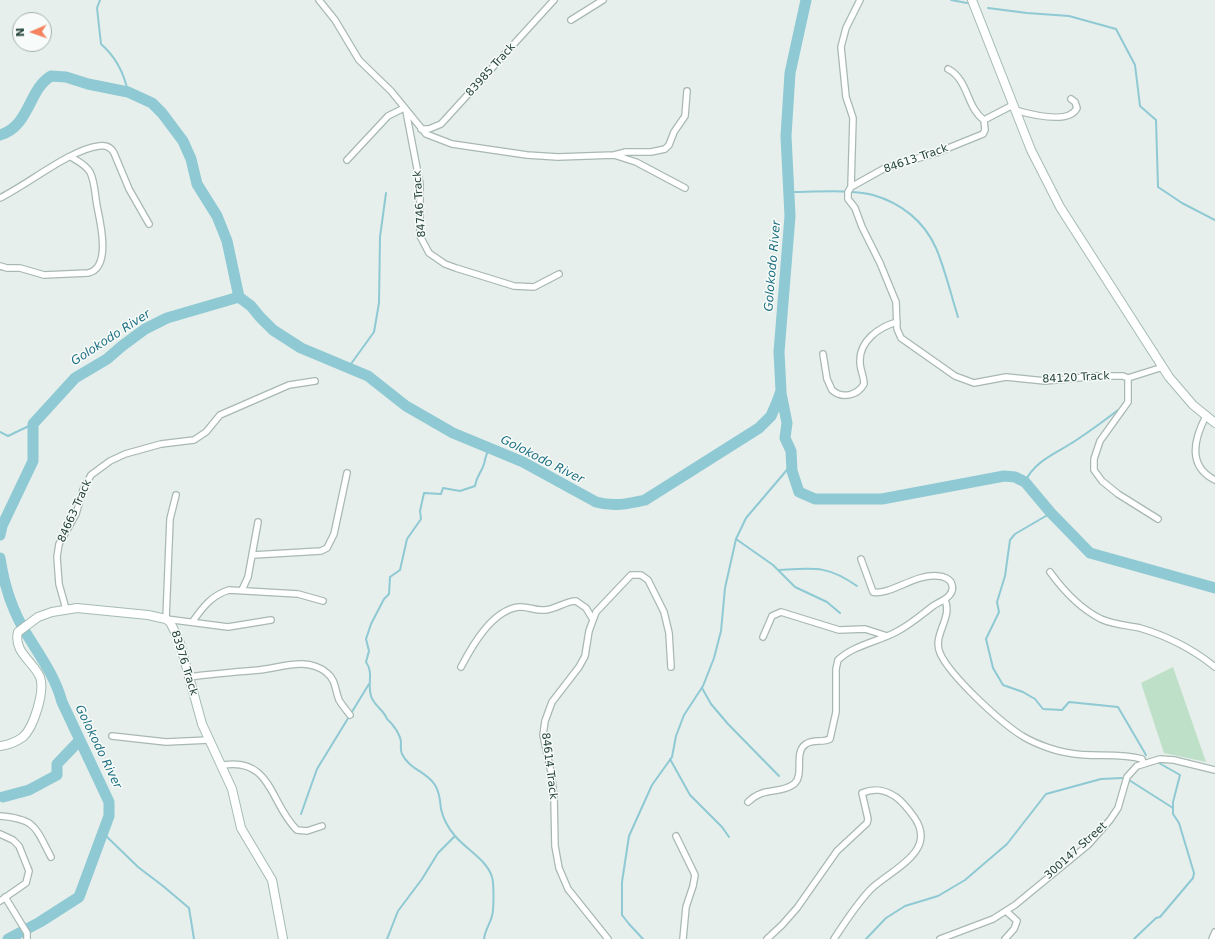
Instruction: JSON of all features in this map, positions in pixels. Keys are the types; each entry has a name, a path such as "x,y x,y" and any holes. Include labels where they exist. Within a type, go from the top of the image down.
{"street":[{"path":"319,0 335,20 359,60 391,91 421,129 426,134 452,144 494,151 558,157 614,155 626,152 651,152 665,149 669,145 674,132 685,116 687,91"},
{"name":"83985 Track","path":"421,129 429,129 441,124 554,0"},
{"path":"571,20 603,0"},
{"name":"84120 Track","path":"860,0 846,28 841,47 846,97 853,118 851,187 848,192 848,199 855,208 862,227 880,262 896,302 898,333 901,338 965,381 974,383 1006,377 1045,381 1062,381 1098,376 1123,376 1128,378 1163,367"},
{"path":"972,0 1039,168 1060,207 1178,388 1215,423"},
{"path":"948,69 959,78 976,112 984,120 1014,107 1038,117 1070,115 1077,108 1075,102 1071,99"},
{"path":"347,160 388,116 405,109"},
{"name":"84746 Track","path":"405,109 420,184 420,236 429,253 450,266 514,286 534,287 559,274"},
{"name":"84613 Track","path":"851,187 885,168 936,153 983,134 985,130 984,120"},
{"path":"0,198 71,157 98,146 111,148 129,189 149,224"},
{"path":"614,155 636,162 685,188"},
{"path":"0,266 25,269 44,275 88,273 95,270 98,266 104,239 93,183 86,167 71,157"},
{"path":"823,354 827,379 832,390 844,396 853,394 864,384 860,359 862,350 876,330 885,325 897,322"},
{"path":"1128,378 1128,402 1100,441 1094,459 1094,470 1102,481 1118,494 1158,519"},
{"name":"84663 Track","path":"66,609 58,573 59,544 76,514 79,498 92,475 110,461 125,454 170,443 194,440 206,432 220,415 289,385 315,381"},
{"path":"1206,416 1196,439 1196,457 1202,472 1215,480"},
{"path":"253,555 321,551 327,548 334,534 347,472"},
{"path":"176,495 170,519 166,618 228,627 271,620"},
{"path":"242,590 248,577 258,522"},
{"path":"748,802 757,793 785,788 796,781 803,747 808,742 828,741 831,738 836,712 836,669 838,660 851,650 887,636 914,622 933,606 945,600 951,591 952,584 948,579 937,576 926,576 883,592 874,592 870,589 860,559"},
{"path":"1050,572 1063,590 1090,613 1102,619 1157,634 1200,654 1215,668"},
{"name":"84614 Track","path":"608,939 568,889 559,868 555,846 554,797 551,772 543,735 545,721 552,702 579,667 585,656 592,618 602,604 626,578 634,574 648,580 664,612 669,633 671,667"},
{"path":"193,621 202,608 220,592 229,590 298,594 323,601"},
{"path":"945,600 948,610 938,646 941,655 961,682 982,703 1017,732 1025,738 1068,753 1136,757 1142,759 1143,764"},
{"path":"461,667 472,645 492,621 513,608 524,607 543,610 576,601 586,608 592,618"},
{"name":"83976 Track","path":"0,746 13,742 26,733 33,723 42,689 39,676 18,645 18,632 38,618 66,609 77,608 113,610 166,618 172,625 179,640 188,678 202,724 223,765 234,793 241,828 272,880 283,939"},
{"path":"763,638 772,616 781,612 839,630 865,629 887,636"},
{"path":"188,678 261,670 280,665 305,664 327,672 333,680 339,700 350,714"},
{"path":"112,736 166,742 209,740"},
{"name":"300147 Street","path":"940,939 993,919 1006,911 1042,883 1102,831 1118,808 1129,774 1143,764 1160,759 1174,760 1215,770"},
{"path":"223,765 242,765 259,773 269,786 286,817 297,830 307,831 322,826"},
{"path":"767,939 782,926 797,908 837,851 867,822 868,819 862,793 870,790 883,791 898,799 907,807 919,824 922,839 907,862 884,878 858,903 834,939"},
{"path":"0,816 19,818 28,821 36,829 51,857"},
{"path":"0,834 17,843 29,871 26,883 0,901"},
{"path":"676,836 692,866 695,875 694,886 686,907 683,939"},
{"path":"5,897 27,936"},
{"path":"1005,939 1014,929 1017,920 1006,911"},
{"path":"1212,939 1215,932"}],"green space":[{"path":"1173,667 1206,762 1164,753 1141,683"}],"waterway":[{"path":"100,0 97,8 101,44 111,54 119,66 128,92"},
{"name":"Golokodo River","path":"0,535 2,526 33,461 33,424 75,378 107,359 145,329 167,318 239,297 251,306 273,330 301,348 368,376 406,406 453,433 523,462 602,504 633,503 645,500 759,428 771,416 781,391 779,352 790,216 786,136 790,73 806,0"},
{"path":"951,0 967,3"},
{"path":"988,8 1069,16 1116,29 1135,65 1140,106 1156,120 1158,187 1182,203 1215,220"},
{"path":"0,135 10,130 17,124 43,82 51,76 66,77 88,84 128,92 152,103 162,113 183,141 191,159 197,184 217,216 227,241 239,297"},
{"path":"788,192 844,191 865,193 883,198 902,208 918,221 931,238 945,273 958,317"},
{"path":"348,368 374,332 379,303 380,237 386,193"},
{"path":"781,393 787,423 785,438 791,451 792,471 799,492 815,499 882,499 1004,476 1015,477 1025,482 1051,513 1090,553 1215,588"},
{"path":"1025,482 1034,468 1040,463 1081,437 1118,410"},
{"path":"0,432 8,436 33,424"},
{"path":"484,939 493,913 492,877 486,865 455,836 445,820 441,809 437,788 432,781 405,759 401,753 401,742 398,733 372,699 370,692 370,670 366,662 369,651 366,639 371,624 384,599 389,594 390,577 400,570 407,539 421,519 420,511 424,493 441,494 443,488 460,491 475,486 483,467 486,454 490,448"},
{"path":"643,939 622,915 622,882 629,836 652,785 672,757 676,736 684,715 703,686 714,658 721,631 725,588 736,539 746,518 792,464"},
{"path":"1051,513 1015,534 1010,540 1005,576 997,602 999,612 986,639 993,668 1003,685 1023,692 1035,699 1043,709 1062,710 1069,702 1118,707 1146,755"},
{"path":"736,539 773,565 795,587 827,602 840,613"},
{"name":"Golokodo River","path":"0,558 6,588 17,615 55,683 62,702 109,802 109,816 79,897 40,922 8,939"},
{"path":"779,570 820,569 837,574 857,586"},
{"path":"301,814 317,769 369,684"},
{"path":"702,688 711,704 728,724 779,776"},
{"path":"3,797 29,790 57,775 57,764 79,741"},
{"path":"670,759 690,795 722,827 729,837"},
{"path":"1134,939 1156,918 1160,917 1193,878 1194,873 1179,823 1173,814 1173,802 1180,775 1159,763"},
{"path":"866,939 886,918 905,906 938,896 965,880 1007,844 1046,794 1101,779 1122,778"},
{"path":"1129,780 1173,808"},
{"path":"103,833 138,867 189,908 194,939"},
{"path":"387,939 398,911 422,879 438,853 455,836"}]}
